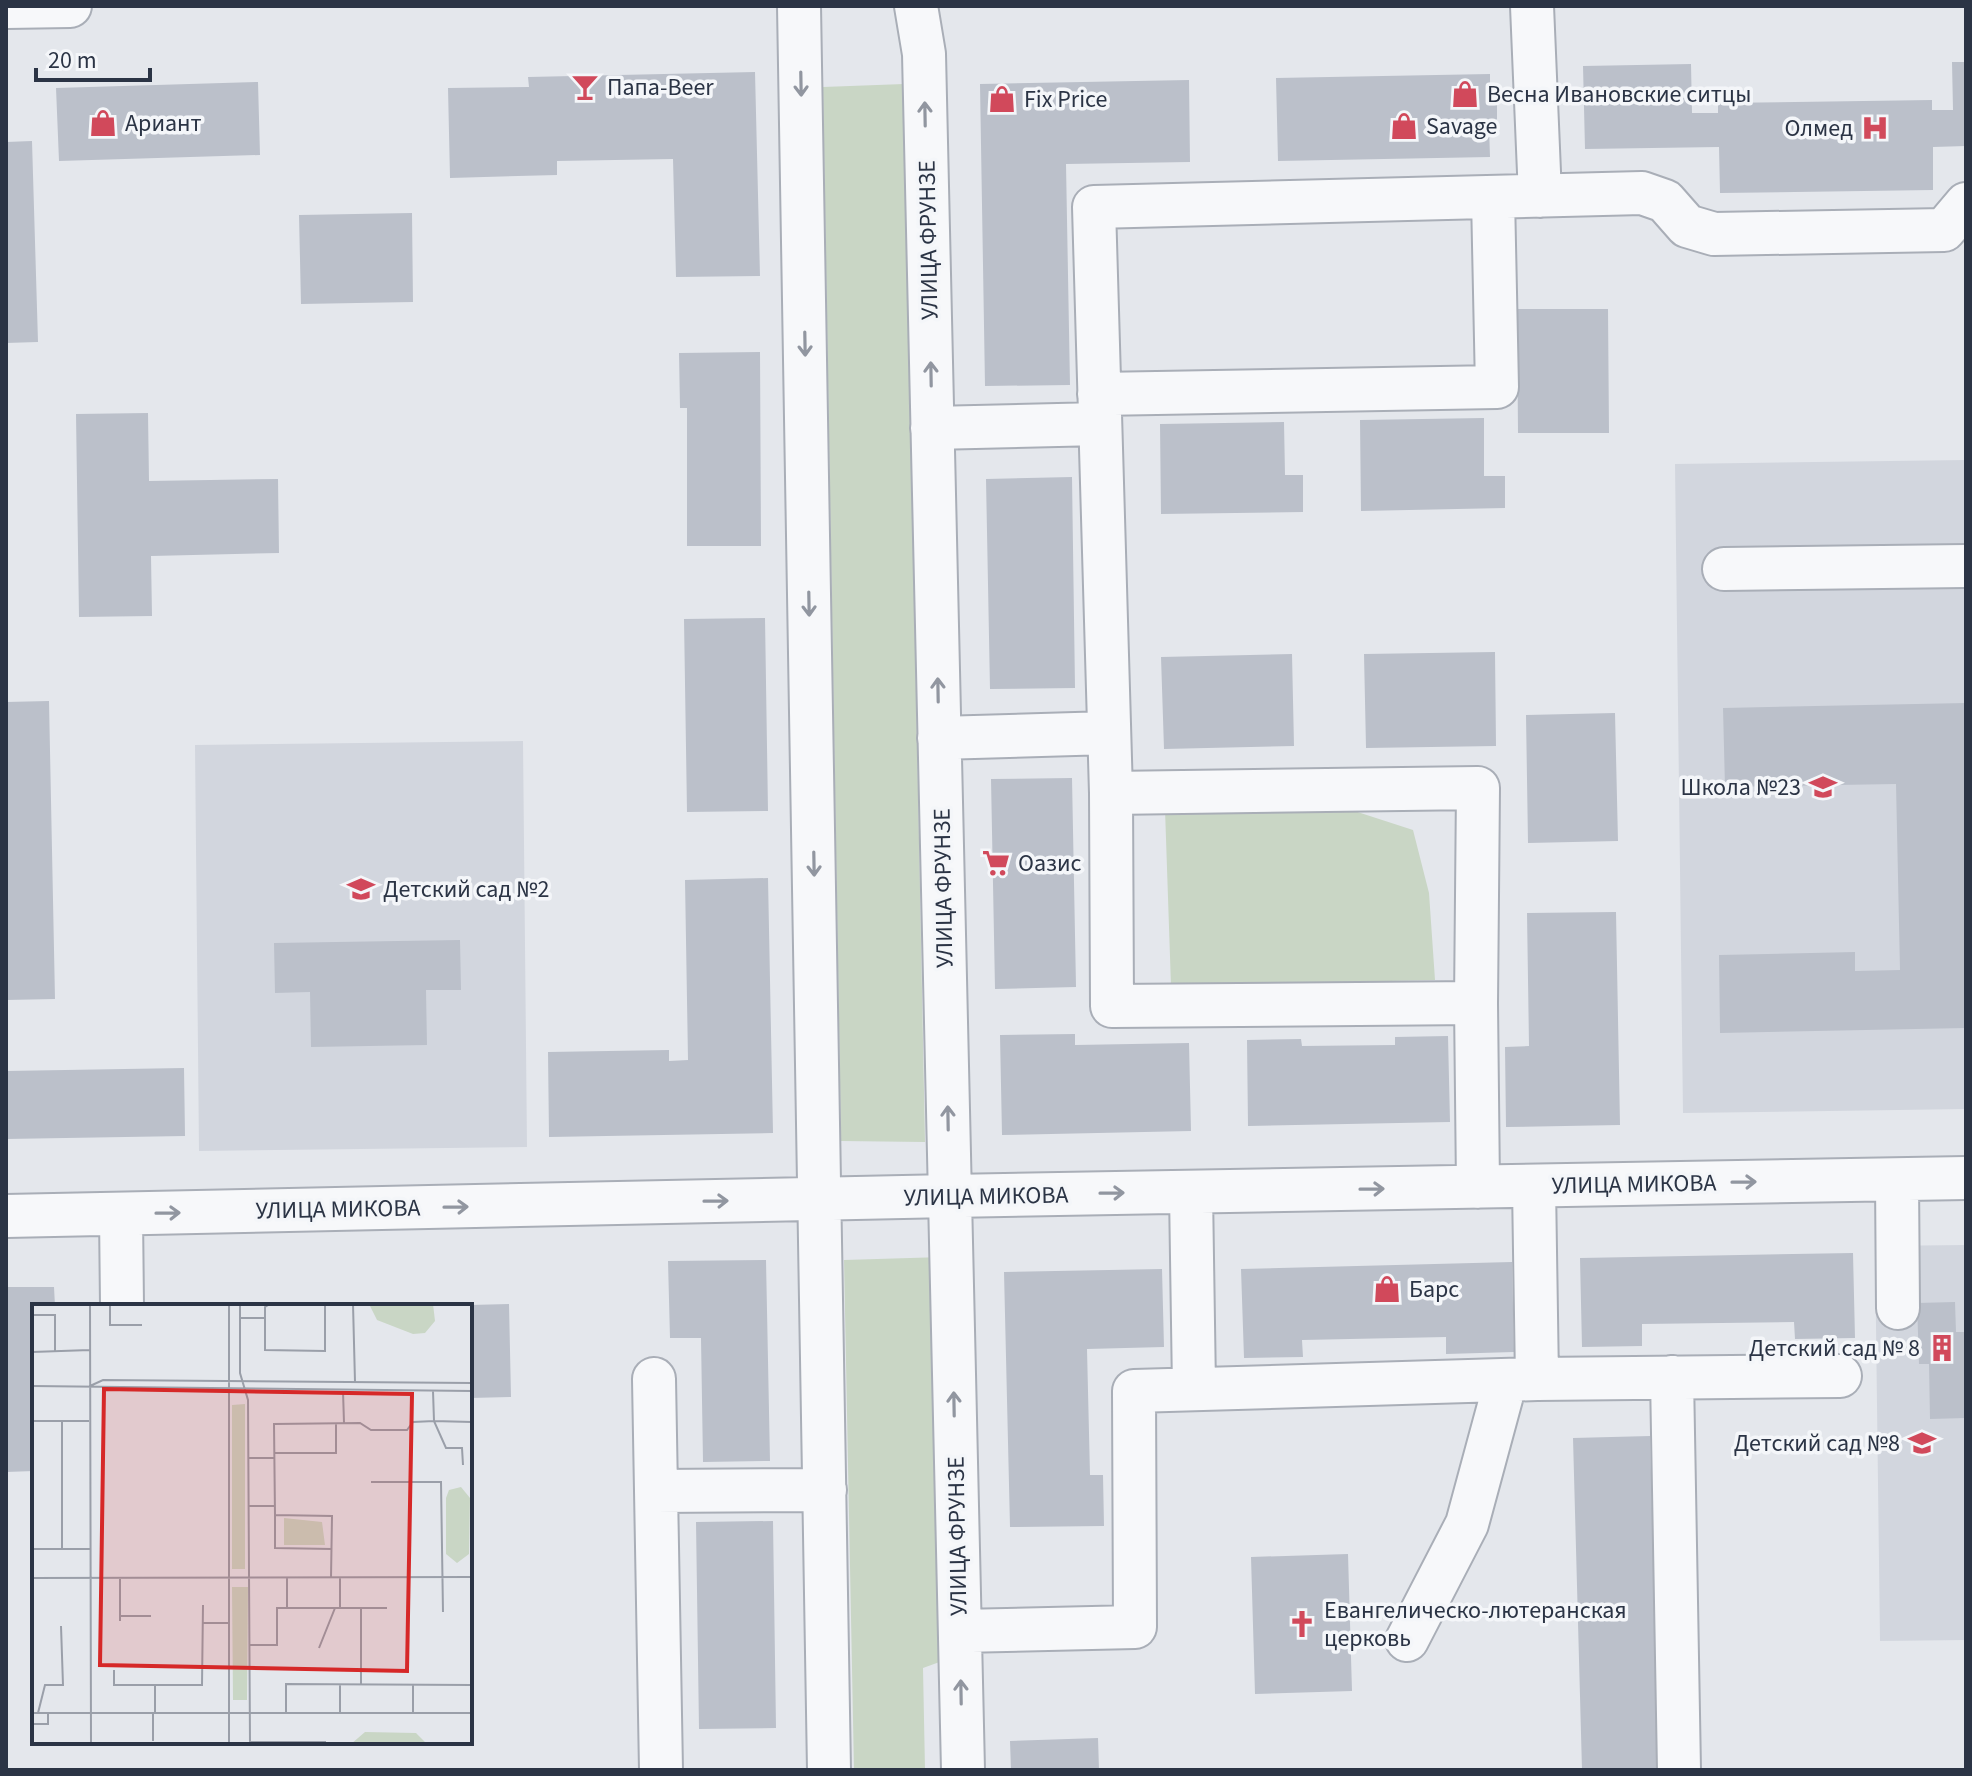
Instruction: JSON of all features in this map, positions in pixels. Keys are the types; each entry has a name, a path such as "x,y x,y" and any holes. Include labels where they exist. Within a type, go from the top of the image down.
{"street":[{"path":"6,7 70,6"},
{"path":"799,6 829,1770"},
{"name":"УЛИЦА ФРУНЗЕ","path":"916,6 924,54 963,1770"},
{"path":"1532,6 1540,196"},
{"path":"1476,1003 1112,1006 1111,793 1094,207 1642,193 1665,201 1687,226 1714,234 1944,230 1966,204"},
{"path":"932,428 1100,409 1497,387 1493,197"},
{"path":"1724,569 1966,566"},
{"path":"939,738 1109,733"},
{"path":"1111,793 1478,788 1478,1187"},
{"name":"УЛИЦА МИКОВА","path":"6,1216 1966,1178"},
{"path":"1897,1180 1898,1308"},
{"path":"1407,1640 1467,1524 1522,1380 1534,1186"},
{"path":"1191,1192 1194,1388"},
{"path":"121,1214 122,1304"},
{"path":"960,1631 1135,1627 1134,1391 1522,1380 1840,1376"},
{"path":"1672,1377 1679,1770"},
{"path":"654,1379 661,1770"},
{"path":"656,1491 825,1490"}],"shaded area":[{"name":"Школа №23","path":"1966,460 1966,1109 1683,1113 1675,464"},
{"name":"Детский сад №2","path":"523,741 527,1147 199,1151 195,745"},
{"name":"Детский сад №8","path":"1966,1245 1966,1640 1880,1641 1875,1246"}],"green space":[{"path":"904,84 925,1142 841,1141 823,87"},
{"path":"1339,806 1413,830 1429,893 1435,980 1171,986 1165,809"},
{"path":"943,1257 945,1660 923,1668 925,1770 854,1770 844,1260"}],"building":[{"path":"1952,62 1966,62 1966,146 1933,147 1933,190 1720,193 1719,147 1585,149 1583,66 1691,64 1692,113 1718,113 1718,103 1932,100 1932,110 1953,110"},
{"path":"755,72 760,276 676,277 673,159 557,161 557,175 450,178 448,88 529,87 528,77"},
{"path":"1490,74 1490,94 1497,100 1497,119 1489,127 1490,157 1278,161 1276,78"},
{"path":"1189,80 1190,162 1066,164 1070,385 985,386 980,84"},
{"path":"258,82 260,155 59,161 56,88"},
{"path":"32,141 38,342 6,343 6,142"},
{"path":"412,213 413,302 301,304 299,215"},
{"path":"1517,309 1608,309 1609,433 1518,433"},
{"path":"760,352 761,546 687,546 687,408 680,408 679,353"},
{"path":"148,413 149,481 278,479 279,553 151,556 152,616 79,617 76,414"},
{"path":"1484,418 1484,476 1505,476 1505,508 1361,511 1360,420"},
{"path":"1284,422 1285,475 1303,475 1303,512 1161,514 1160,424"},
{"path":"1072,477 1075,688 990,689 986,479"},
{"path":"765,618 768,811 687,812 684,619"},
{"path":"1495,652 1496,746 1366,748 1364,654"},
{"path":"1292,654 1294,746 1164,749 1161,657"},
{"path":"49,701 55,999 6,1000 6,702"},
{"path":"1966,703 1966,1028 1720,1033 1719,955 1855,952 1855,971 1900,970 1896,784 1725,787 1723,708"},
{"path":"1615,713 1618,841 1528,843 1526,715"},
{"path":"1072,778 1076,987 995,989 991,779"},
{"path":"768,878 773,1133 549,1137 548,1052 669,1050 669,1061 688,1060 685,880"},
{"path":"1616,912 1620,1125 1506,1127 1505,1047 1529,1046 1527,913"},
{"path":"460,940 461,990 426,990 427,1045 311,1047 310,992 275,993 274,943"},
{"path":"1075,1034 1075,1045 1189,1043 1191,1131 1002,1135 1000,1035"},
{"path":"1448,1036 1450,1122 1248,1126 1247,1040 1301,1039 1302,1046 1395,1045 1395,1037"},
{"path":"184,1068 185,1136 6,1139 6,1071"},
{"path":"1853,1253 1855,1338 1795,1339 1794,1322 1642,1324 1642,1346 1582,1347 1580,1258"},
{"path":"766,1260 770,1461 703,1462 701,1338 670,1338 668,1261"},
{"path":"1512,1262 1514,1352 1446,1354 1446,1337 1302,1340 1303,1357 1244,1358 1241,1269"},
{"path":"1162,1269 1164,1347 1087,1349 1090,1475 1103,1475 1104,1526 1010,1527 1004,1272"},
{"path":"6,1287 54,1287 55,1304 32,1304 32,1471 6,1472"},
{"name":"Детский сад № 8","path":"1955,1302 1956,1332 1966,1332 1966,1418 1930,1419 1929,1364 1919,1364 1917,1303"},
{"path":"509,1304 511,1397 472,1398 472,1305"},
{"path":"1650,1436 1659,1770 1582,1770 1573,1438"},
{"path":"773,1521 776,1728 699,1729 696,1522"},
{"name":"Евангелическо-лютеранская церковь","path":"1348,1554 1352,1691 1255,1694 1251,1557"},
{"path":"1098,1738 1099,1770 1011,1770 1010,1741"}],"place":[{"name":"Папа-Beer","path":"585,87"},
{"name":"Весна Ивановские ситцы","path":"1465,94"},
{"name":"Fix Price","path":"1002,99"},
{"name":"Ариант","path":"103,123"},
{"name":"Savage","path":"1404,126"},
{"name":"Олмед","path":"1875,128"},
{"name":"Школа №23","path":"1823,787"},
{"name":"Оазис","path":"996,863"},
{"name":"Детский сад №2","path":"361,889"},
{"name":"Барс","path":"1387,1289"},
{"name":"Детский сад № 8","path":"1942,1348"},
{"name":"Детский сад №8","path":"1922,1443"},
{"name":"Евангелическо-лютеранская церковь","path":"1302,1624"}]}
